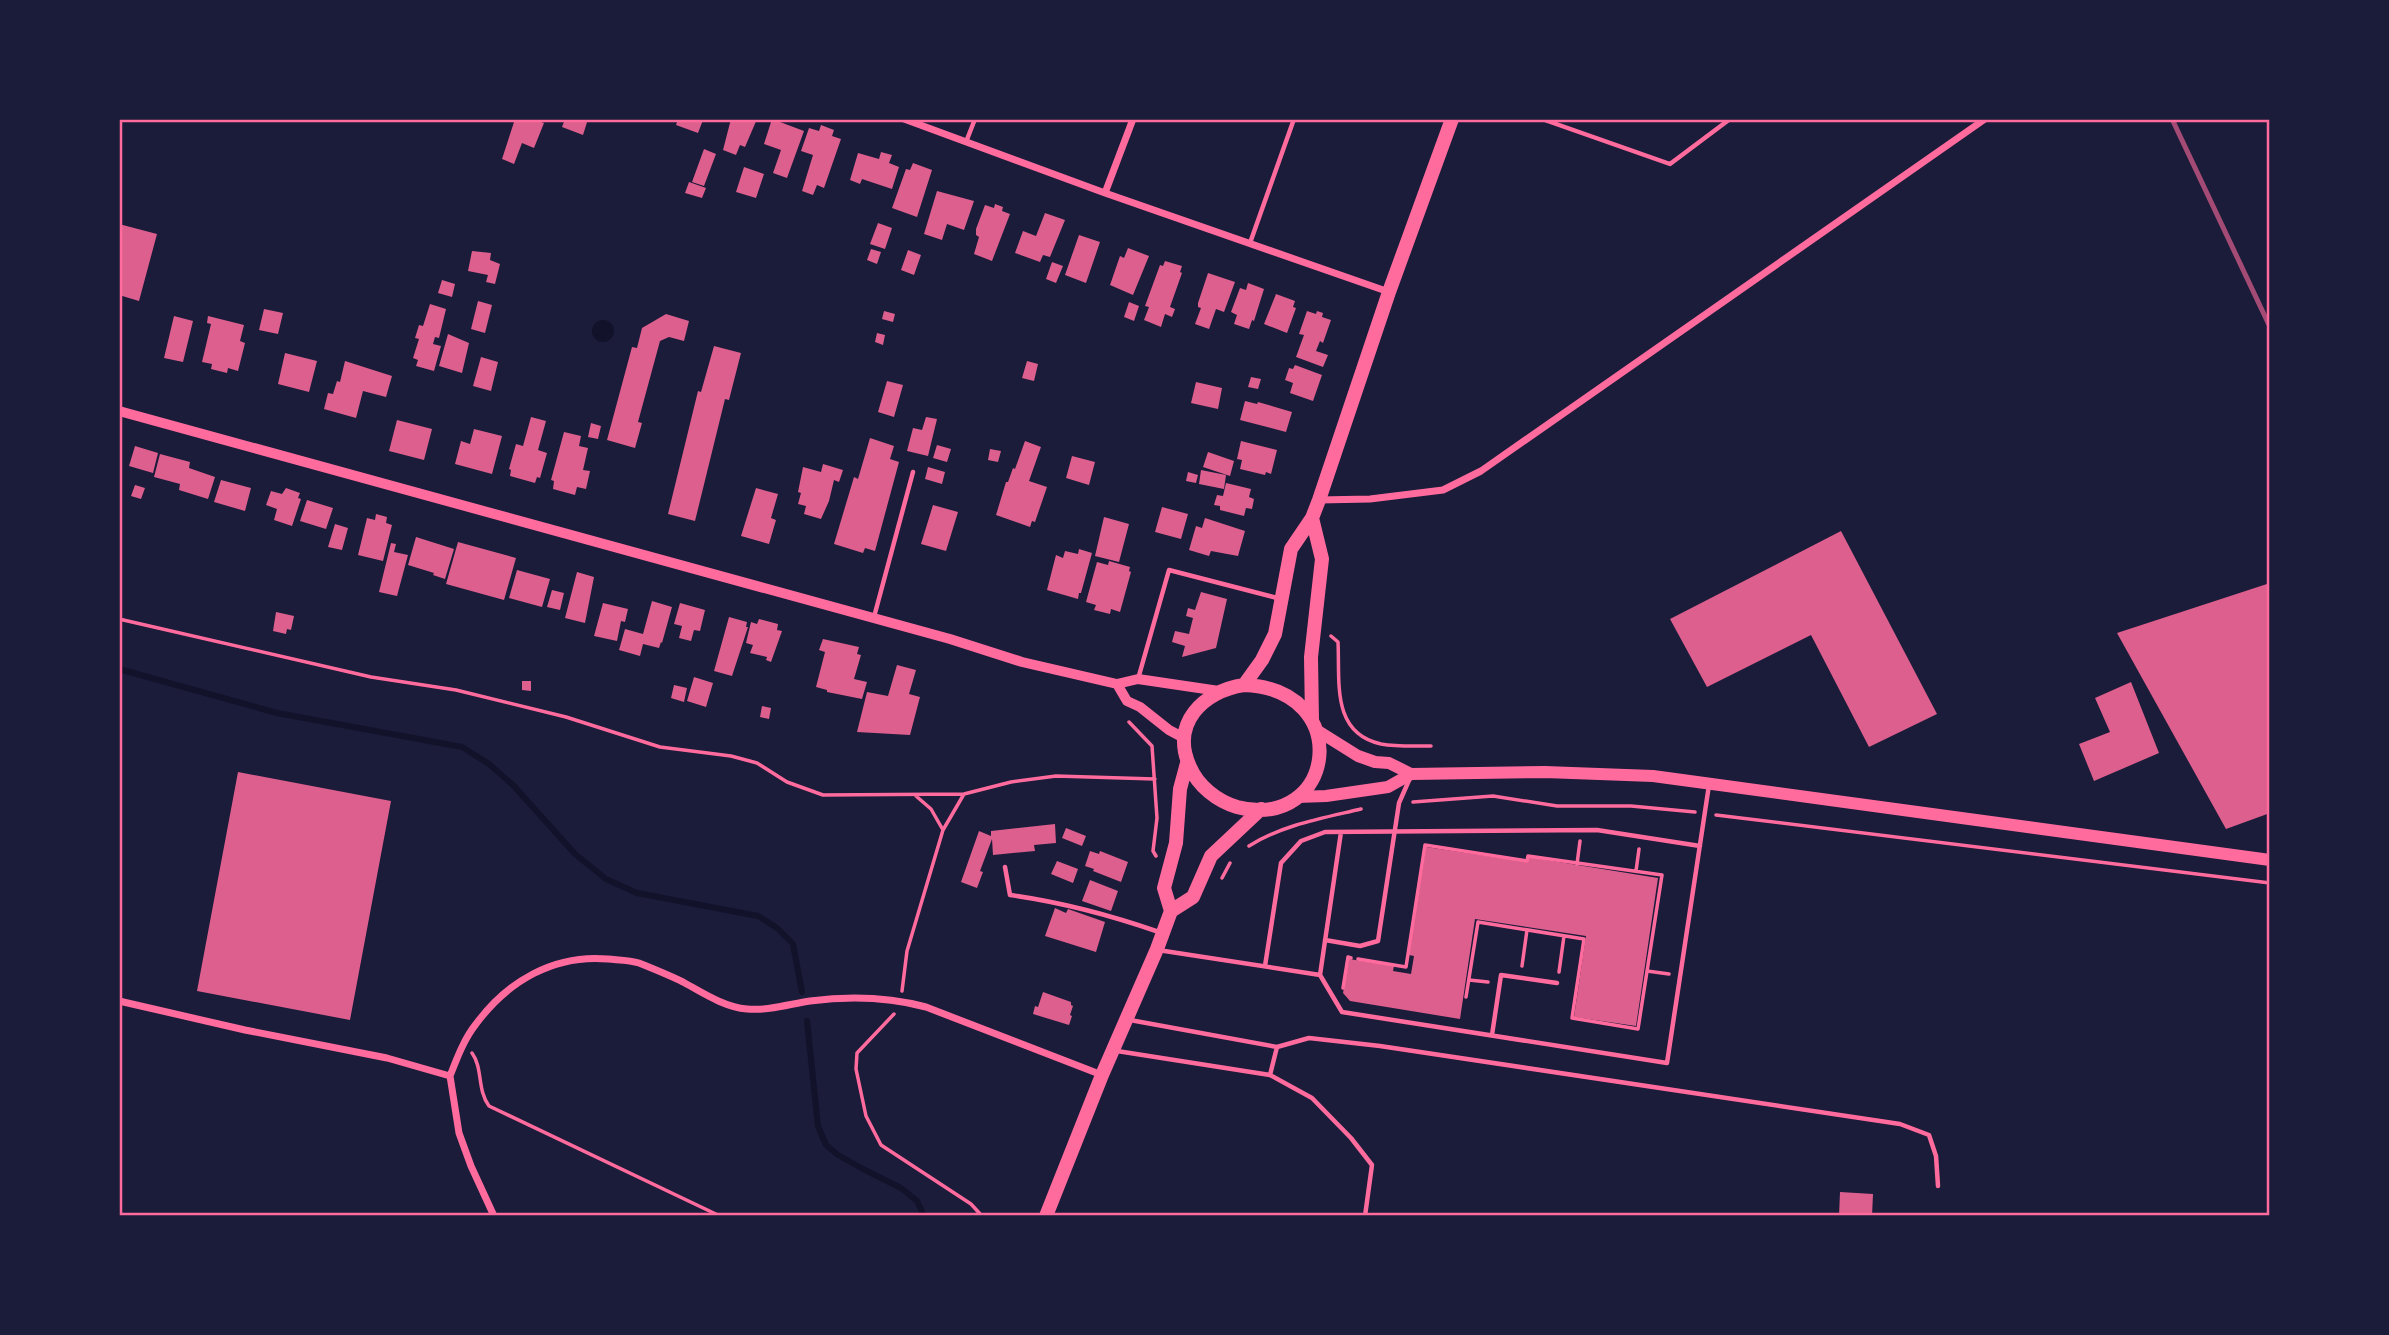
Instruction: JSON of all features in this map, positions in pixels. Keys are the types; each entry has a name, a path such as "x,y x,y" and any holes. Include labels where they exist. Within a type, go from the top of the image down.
{"main road":[{"path":"1244,685 1262,660 1275,634 1291,549 1312,518 1319,500 1389,292 1452,119"},
{"path":"1187,762 1200,784 1222,801 1234,806 1261,809 1274,807 1297,797 1307,789 1318,768 1321,756 1315,726 1311,657 1322,559 1312,518"},
{"path":"1046,1216 1171,911 1164,888 1176,843 1180,789 1187,762 1184,738 1186,726 1198,706 1219,691 1257,685 1283,693 1304,710 1315,726 1358,756 1375,762 1389,763 1412,774 1545,772 1653,776 2270,859"},
{"path":"1297,797 1326,796 1388,787 1412,774"},
{"path":"1171,911 1193,897 1210,856 1261,809"}],"street":[{"path":"904,119 1105,193 1389,292"},
{"path":"1105,193 1133,119"},
{"path":"1319,500 1370,499 1443,490 1481,471 1985,119"},
{"path":"119,411 874,618 1014,659 1117,684 1138,679 1219,691"},
{"path":"1117,684 1128,701 1184,738"},
{"path":"492,1215 459,1133 450,1076 476,1023 509,989 542,968 567,960 590,958 636,962 717,1000 746,1009 771,1008 825,999 900,1000 926,1007 1102,1075"},
{"path":"119,1001 245,1030 387,1058 450,1076"}],"lane":[{"path":"966,142 975,119"},
{"path":"1250,244 1294,119"},
{"path":"1542,119 1670,164 1730,119"},
{"path":"874,618 913,472"},
{"path":"1138,679 1169,570 1282,599"},
{"path":"1325,940 1360,946 1378,941 1399,803 1412,774"},
{"path":"1341,832 1320,975 1342,1012 1667,1063 1710,784"},
{"path":"1265,966 1281,863 1301,841 1325,832 1581,830 1700,846"},
{"path":"1005,867 1010,895 1051,901 1128,921 1163,934"},
{"path":"1157,949 1320,975"},
{"path":"1492,1035 1501,975 1557,983"},
{"path":"1126,1019 1277,1047 1309,1038 1380,1046 1900,1124 1929,1135 1936,1156 1938,1186"},
{"path":"1270,1075 1277,1047"},
{"path":"1112,1050 1270,1075 1312,1098 1352,1138 1372,1165 1365,1216"}],"path":[{"path":"119,619 370,677 456,690 566,717 660,747 731,756 757,763 788,782 823,794 964,794 1011,782 1055,776 1155,779"},
{"path":"1338,642 1341,708 1348,724 1380,744 1432,746"},
{"path":"1129,722 1152,746 1157,818 1153,851"},
{"path":"902,992 907,951 943,830 964,794"},
{"path":"915,795 930,809 943,830"},
{"path":"1399,803 1493,796 1557,806 1631,806 2270,883"},
{"path":"1577,864 1581,830"},
{"path":"1636,871 1641,837"},
{"path":"1342,993 1348,957 1406,967 1425,845 1527,861 1528,856 1662,875 1638,1029 1572,1018 1584,939 1478,922 1466,997"},
{"path":"1520,978 1527,930"},
{"path":"1557,983 1564,936"},
{"path":"1647,971 1680,976"},
{"path":"1469,980 1500,984"},
{"path":"896,1011 857,1053 856,1069 866,1116 881,1145 971,1204 982,1216"},
{"path":"471,1052 476,1059 483,1098 489,1106 720,1216"}],"shaded area":[{"path":"603,320 613,327 614,331 607,341 603,342 593,335 592,331 599,321"}],"building":[{"path":"515,119 533,119 544,123 534,148 522,143 514,164 502,159"},
{"path":"565,119 588,119 583,135 562,127"},
{"path":"678,119 710,119 709,122 703,120 698,133 676,125"},
{"path":"731,119 757,119 745,147 740,145 736,155 723,150"},
{"path":"772,119 804,131 787,178 773,173 781,150 764,144"},
{"path":"821,125 834,130 832,136 841,139 824,188 817,185 813,195 802,191 813,155 801,151 809,128 819,131"},
{"path":"704,149 716,154 704,186 692,182"},
{"path":"881,152 892,155 889,163 899,167 892,189 862,179 860,184 850,180 858,153 879,159"},
{"path":"913,163 932,170 917,217 892,208 906,169 910,170"},
{"path":"744,167 764,174 756,198 736,192"},
{"path":"689,182 706,188 702,198 685,193"},
{"path":"937,191 974,201 964,230 947,224 942,240 924,234"},
{"path":"995,204 1010,214 992,261 974,254 979,237 976,235 976,229 985,205 994,208"},
{"path":"1045,213 1065,220 1050,257 1043,255 1040,262 1015,253 1023,231 1036,236"},
{"path":"878,223 892,228 885,249 870,244"},
{"path":"119,224 157,234 139,301 119,295"},
{"path":"1079,235 1100,242 1086,283 1065,275"},
{"path":"1128,248 1149,256 1133,295 1110,285 1120,256 1124,258"},
{"path":"871,249 881,252 877,264 867,260"},
{"path":"908,250 921,255 914,275 901,270"},
{"path":"472,251 491,253 490,260 500,264 495,284 486,282 488,275 468,271"},
{"path":"1165,261 1182,266 1182,273 1170,307 1175,309 1172,317 1165,314 1161,327 1144,320 1149,307 1145,306 1160,265 1163,266"},
{"path":"1052,262 1063,266 1056,283 1046,279"},
{"path":"1208,273 1235,282 1224,312 1216,309 1209,329 1195,324 1201,308 1198,303"},
{"path":"442,280 455,284 452,297 438,293"},
{"path":"1248,283 1264,289 1249,329 1234,324 1237,315 1231,312 1240,288 1246,290"},
{"path":"1276,294 1295,301 1293,307 1296,308 1287,333 1264,324"},
{"path":"478,301 492,305 485,333 471,329"},
{"path":"1129,302 1139,306 1134,321 1124,317"},
{"path":"430,304 446,309 439,338 435,337 433,344 441,346 434,371 416,366 418,360 413,358 419,339 415,338 419,325 423,326"},
{"path":"264,309 283,313 278,334 259,330"},
{"path":"884,311 895,314 893,322 882,319"},
{"path":"1307,311 1323,313 1322,317 1331,320 1323,343 1320,341 1316,351 1328,355 1323,367 1296,357 1304,335 1299,334"},
{"path":"666,314 689,321 684,341 669,337 660,341 638,422 642,423 635,448 607,440 632,347 637,348 642,328"},
{"path":"174,316 193,321 183,362 164,358"},
{"path":"208,316 244,325 240,341 245,343 238,371 228,368 227,373 211,369 212,364 202,362 211,324 207,323"},
{"path":"877,333 885,335 883,345 875,342"},
{"path":"448,334 469,343 462,373 439,366"},
{"path":"714,346 741,353 729,400 725,399 695,521 668,514 698,391 701,392"},
{"path":"285,353 317,361 309,392 278,384"},
{"path":"481,357 498,362 491,391 473,386"},
{"path":"345,361 392,376 386,397 363,391 356,418 324,409 328,393 333,394 337,381 340,382"},
{"path":"1027,361 1038,364 1034,381 1022,378"},
{"path":"1295,365 1322,375 1313,401 1290,393 1293,383 1285,380 1289,368 1293,369"},
{"path":"1251,377 1261,379 1258,389 1248,387"},
{"path":"887,381 903,385 894,417 878,412"},
{"path":"1196,382 1222,388 1218,409 1191,403"},
{"path":"1245,401 1292,412 1286,432 1240,420"},
{"path":"531,417 546,421 538,450 547,453 540,478 537,477 535,483 510,476 509,469 516,444 523,446"},
{"path":"926,417 937,419 928,456 907,451 913,428 922,430"},
{"path":"397,420 432,429 424,460 389,451"},
{"path":"591,423 601,426 598,439 588,437"},
{"path":"474,429 502,436 492,474 455,464 461,441 470,444"},
{"path":"564,432 581,436 579,446 588,448 583,470 590,471 586,489 577,487 575,495 553,489 554,481 551,480"},
{"path":"870,438 894,446 890,459 899,462 875,551 865,548 863,553 834,544 854,477 858,479"},
{"path":"1025,441 1041,447 1029,481 1047,487 1035,522 1032,521 1030,527 996,515 1006,482 1013,468 1015,469"},
{"path":"1241,441 1277,450 1271,474 1240,469 1242,460 1237,459"},
{"path":"937,445 951,449 947,462 933,458"},
{"path":"135,446 158,453 153,473 129,466"},
{"path":"990,449 1001,451 998,462 988,460"},
{"path":"1208,452 1234,461 1230,476 1203,467"},
{"path":"160,454 190,462 189,468 215,477 208,499 179,490 180,484 154,477"},
{"path":"1072,456 1095,462 1089,485 1066,478"},
{"path":"823,464 843,470 839,482 834,480 821,519 804,514 806,506 798,504 801,493 798,492 803,467 821,472"},
{"path":"928,467 945,472 942,484 925,479"},
{"path":"1201,470 1226,475 1224,489 1199,484"},
{"path":"1188,472 1198,475 1196,483 1186,481"},
{"path":"221,480 251,488 245,511 214,502"},
{"path":"1226,483 1251,489 1249,497 1254,499 1252,509 1246,508 1244,516 1220,510 1220,506 1214,505 1217,495 1223,496"},
{"path":"135,485 145,488 141,499 131,496"},
{"path":"286,488 300,493 298,498 301,499 292,526 274,520 277,509 266,505 271,491 282,494"},
{"path":"756,488 778,494 771,518 776,520 769,544 741,536"},
{"path":"307,500 333,508 326,529 300,521"},
{"path":"933,505 958,512 946,551 921,544"},
{"path":"1162,507 1188,514 1181,539 1155,532"},
{"path":"376,514 387,517 386,523 392,525 383,561 358,555 367,518 375,520"},
{"path":"1104,517 1129,524 1119,562 1095,556"},
{"path":"1205,518 1245,531 1238,556 1211,551 1209,556 1189,550 1196,526 1202,528"},
{"path":"335,524 348,528 342,550 328,547"},
{"path":"1841,531 1937,714 1869,747 1811,635 1707,687 1670,619"},
{"path":"416,537 454,549 445,579 408,565"},
{"path":"458,542 516,558 504,600 446,584"},
{"path":"391,543 396,544 394,552 408,555 397,596 379,592"},
{"path":"1079,549 1092,553 1078,599 1047,590 1056,555 1063,558 1065,551 1078,554"},
{"path":"1109,561 1130,567 1131,572 1120,612 1111,609 1110,614 1094,610 1096,605 1086,602 1097,562 1108,565"},
{"path":"517,570 550,579 542,607 509,598"},
{"path":"577,572 594,577 585,623 565,618"},
{"path":"2270,583 2270,813 2226,829 2117,633"},
{"path":"552,590 564,593 560,610 547,607"},
{"path":"1201,592 1227,599 1216,648 1182,657 1185,646 1172,642 1175,631 1189,634 1193,618 1186,616 1188,608 1195,610"},
{"path":"652,601 672,607 659,648 643,644 640,656 619,650 625,629 643,634"},
{"path":"603,603 628,609 625,622 621,621 617,641 594,636"},
{"path":"680,603 705,610 700,631 694,630 691,641 679,638 682,626 674,624"},
{"path":"276,612 294,616 291,630 287,629 286,634 273,631"},
{"path":"729,617 747,622 748,627 732,676 714,671"},
{"path":"759,619 778,624 777,630 782,631 771,662 766,660 767,657 750,653 753,645 746,643 751,622 757,624"},
{"path":"823,639 859,647 857,654 861,655 854,679 867,682 862,699 816,687 825,652 819,650"},
{"path":"897,665 916,670 909,694 920,697 910,735 857,732 867,692 888,696"},
{"path":"694,677 713,683 706,707 687,701"},
{"path":"522,681 531,681 531,691 522,690"},
{"path":"2131,682 2159,753 2094,781 2079,744 2110,732 2095,698"},
{"path":"674,685 687,688 684,702 671,698"},
{"path":"762,706 771,708 769,719 760,717"},
{"path":"238,772 391,801 350,1020 197,991"},
{"path":"1055,824 1056,843 1034,845 1035,851 993,855 992,839 980,871 983,872 977,888 961,882 979,831 991,836 991,831"},
{"path":"1066,828 1086,836 1082,846 1062,838"},
{"path":"1426,847 1528,862 1528,857 1658,878 1636,1026 1574,1017 1586,936 1475,919 1460,1019 1350,1001 1343,993 1349,959 1394,966 1393,971 1411,974 1414,956 1409,955"},
{"path":"1090,851 1099,854 1100,851 1128,862 1121,882 1085,866"},
{"path":"1057,861 1078,869 1073,883 1051,874"},
{"path":"1090,880 1118,891 1111,911 1082,901"},
{"path":"1055,908 1066,913 1068,909 1105,922 1096,952 1045,936"},
{"path":"1043,992 1071,1002 1073,1006 1069,1025 1033,1014"},
{"path":"1840,1192 1873,1194 1872,1216 1839,1216"}],"waterway":[{"path":"119,669 277,713 462,747 489,764 513,785 575,854 606,879 637,893 758,916 777,928 793,944 802,992"},
{"path":"807,1021 818,1126 826,1145 838,1155 901,1188 917,1201 924,1216"}],"railway":[{"path":"2172,119 2270,327"}]}
